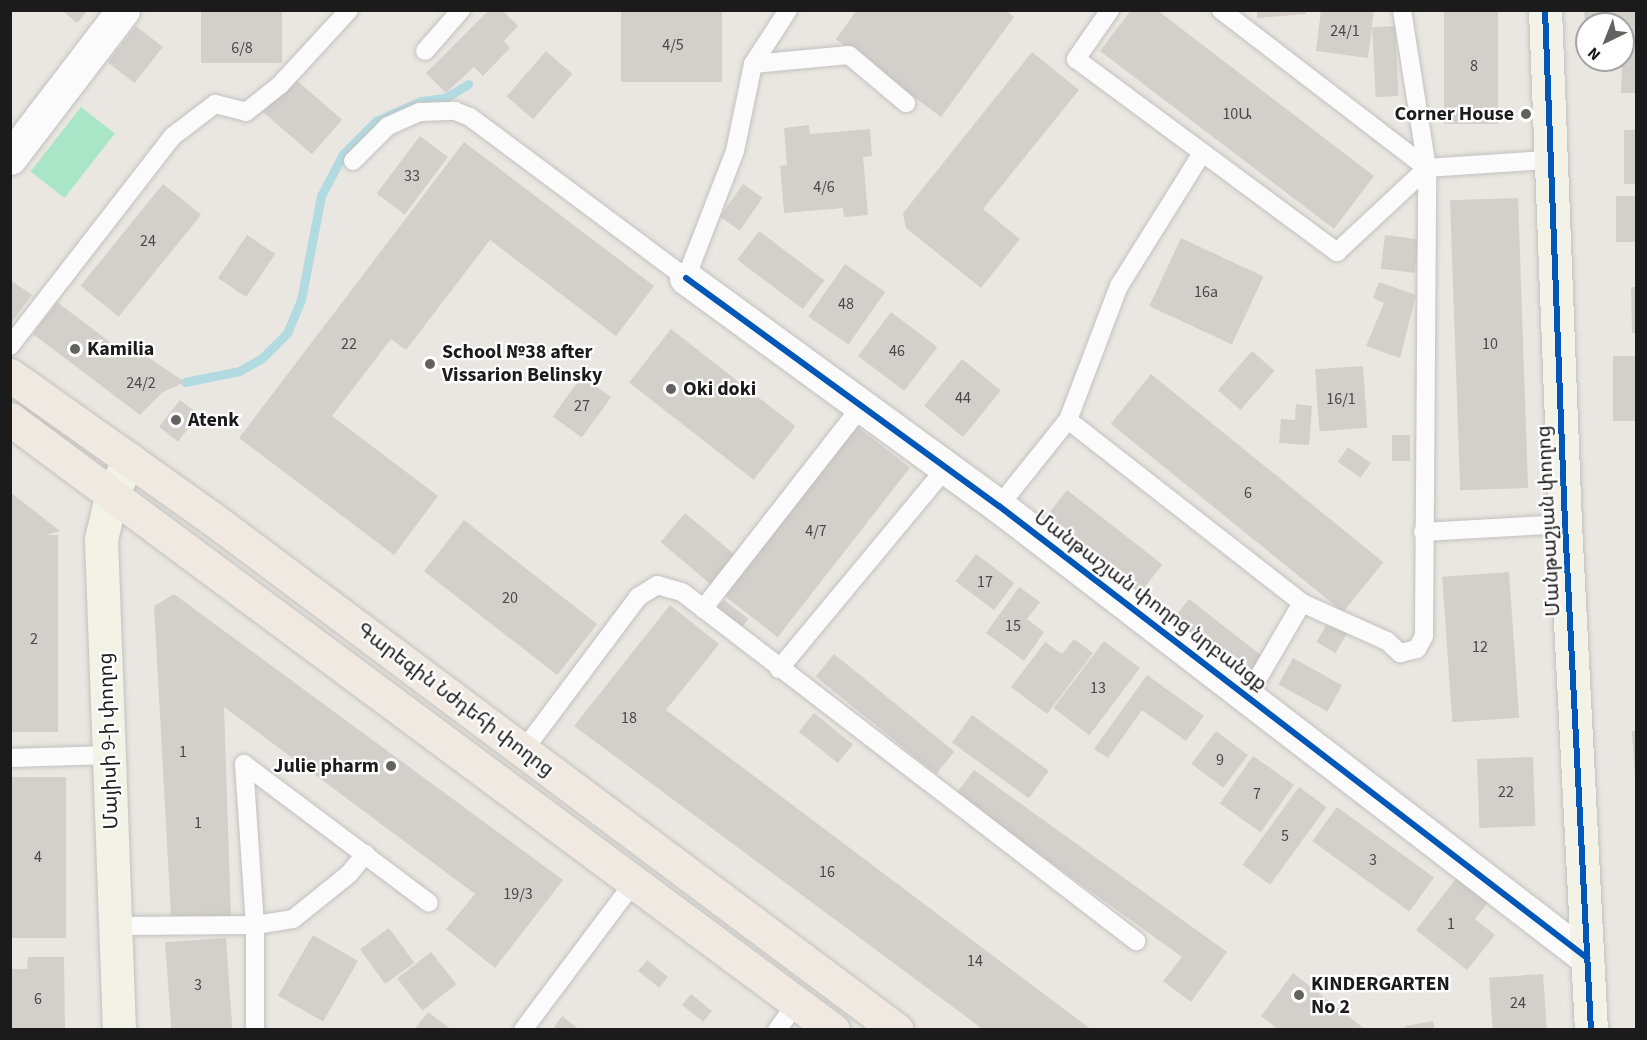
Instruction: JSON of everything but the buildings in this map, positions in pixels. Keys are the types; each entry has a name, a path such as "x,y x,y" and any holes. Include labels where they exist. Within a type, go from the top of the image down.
{"main road":[{"name":"Գարեգին Նժդեհի փողոց","path":"10,375 130,459 897,1029"},
{"name":"Գարեգին Նժդեհի փողոց","path":"10,420 833,1029"}],"street":[{"path":"10,158 123,10"},
{"name":"Մանթաշյան փողոց","path":"1545,10 1549,160 1565,524 1591,1029"},
{"name":"Մանթաշյան փողոց նրբանցք","path":"686,278 863,404 999,506 1587,958"},
{"name":"Մայիսի 9-ի փողոց","path":"119,1029 101,539 111,493 130,459"}],"lane":[{"path":"10,346 173,136 215,104 246,112 280,85 349,10"},
{"path":"425,51 461,10"},
{"path":"353,161 388,126 420,112 454,111 470,117 686,278 735,151 753,63 788,10"},
{"path":"1110,10 1076,59 1337,252 1427,168 1549,160"},
{"path":"1221,10 1427,168"},
{"path":"1068,420 1302,603 1387,641 1400,653 1417,649 1424,636 1427,168 1402,10"},
{"path":"753,63 849,55 906,103"},
{"path":"999,506 1068,420 1119,286 1202,153"},
{"path":"703,609 863,404"},
{"path":"779,669 946,468"},
{"path":"1423,532 1565,524"},
{"path":"523,751 638,597 657,585 682,592 779,669 1136,941"},
{"path":"1247,696 1302,603"},
{"path":"10,758 110,755"},
{"path":"255,1029 255,925 244,764 429,903"},
{"path":"116,926 255,925 293,919 349,874 365,854"},
{"path":"523,1029 634,882"},
{"path":"777,1029 797,1002"}],"green space":[{"path":"81,107 115,133 64,198 31,172"}],"waterway":[{"path":"185,382 239,371 261,359 287,333 301,300 321,196 343,154 376,121 421,101 445,98 468,84"}],"cycle path":[{"path":"1545,10 1565,524 1591,1030"},
{"path":"686,278 999,506 1587,958"}],"place":[{"name":"Corner House","path":"1526,114"},
{"name":"Kamilia","path":"75,349"},
{"name":"School №38 after Vissarion Belinsky","path":"430,364"},
{"name":"Oki doki","path":"671,389"},
{"name":"Atenk","path":"176,420"},
{"name":"Julie pharm","path":"391,766"},
{"name":"KINDERGARTEN No 2","path":"1299,995"}]}
